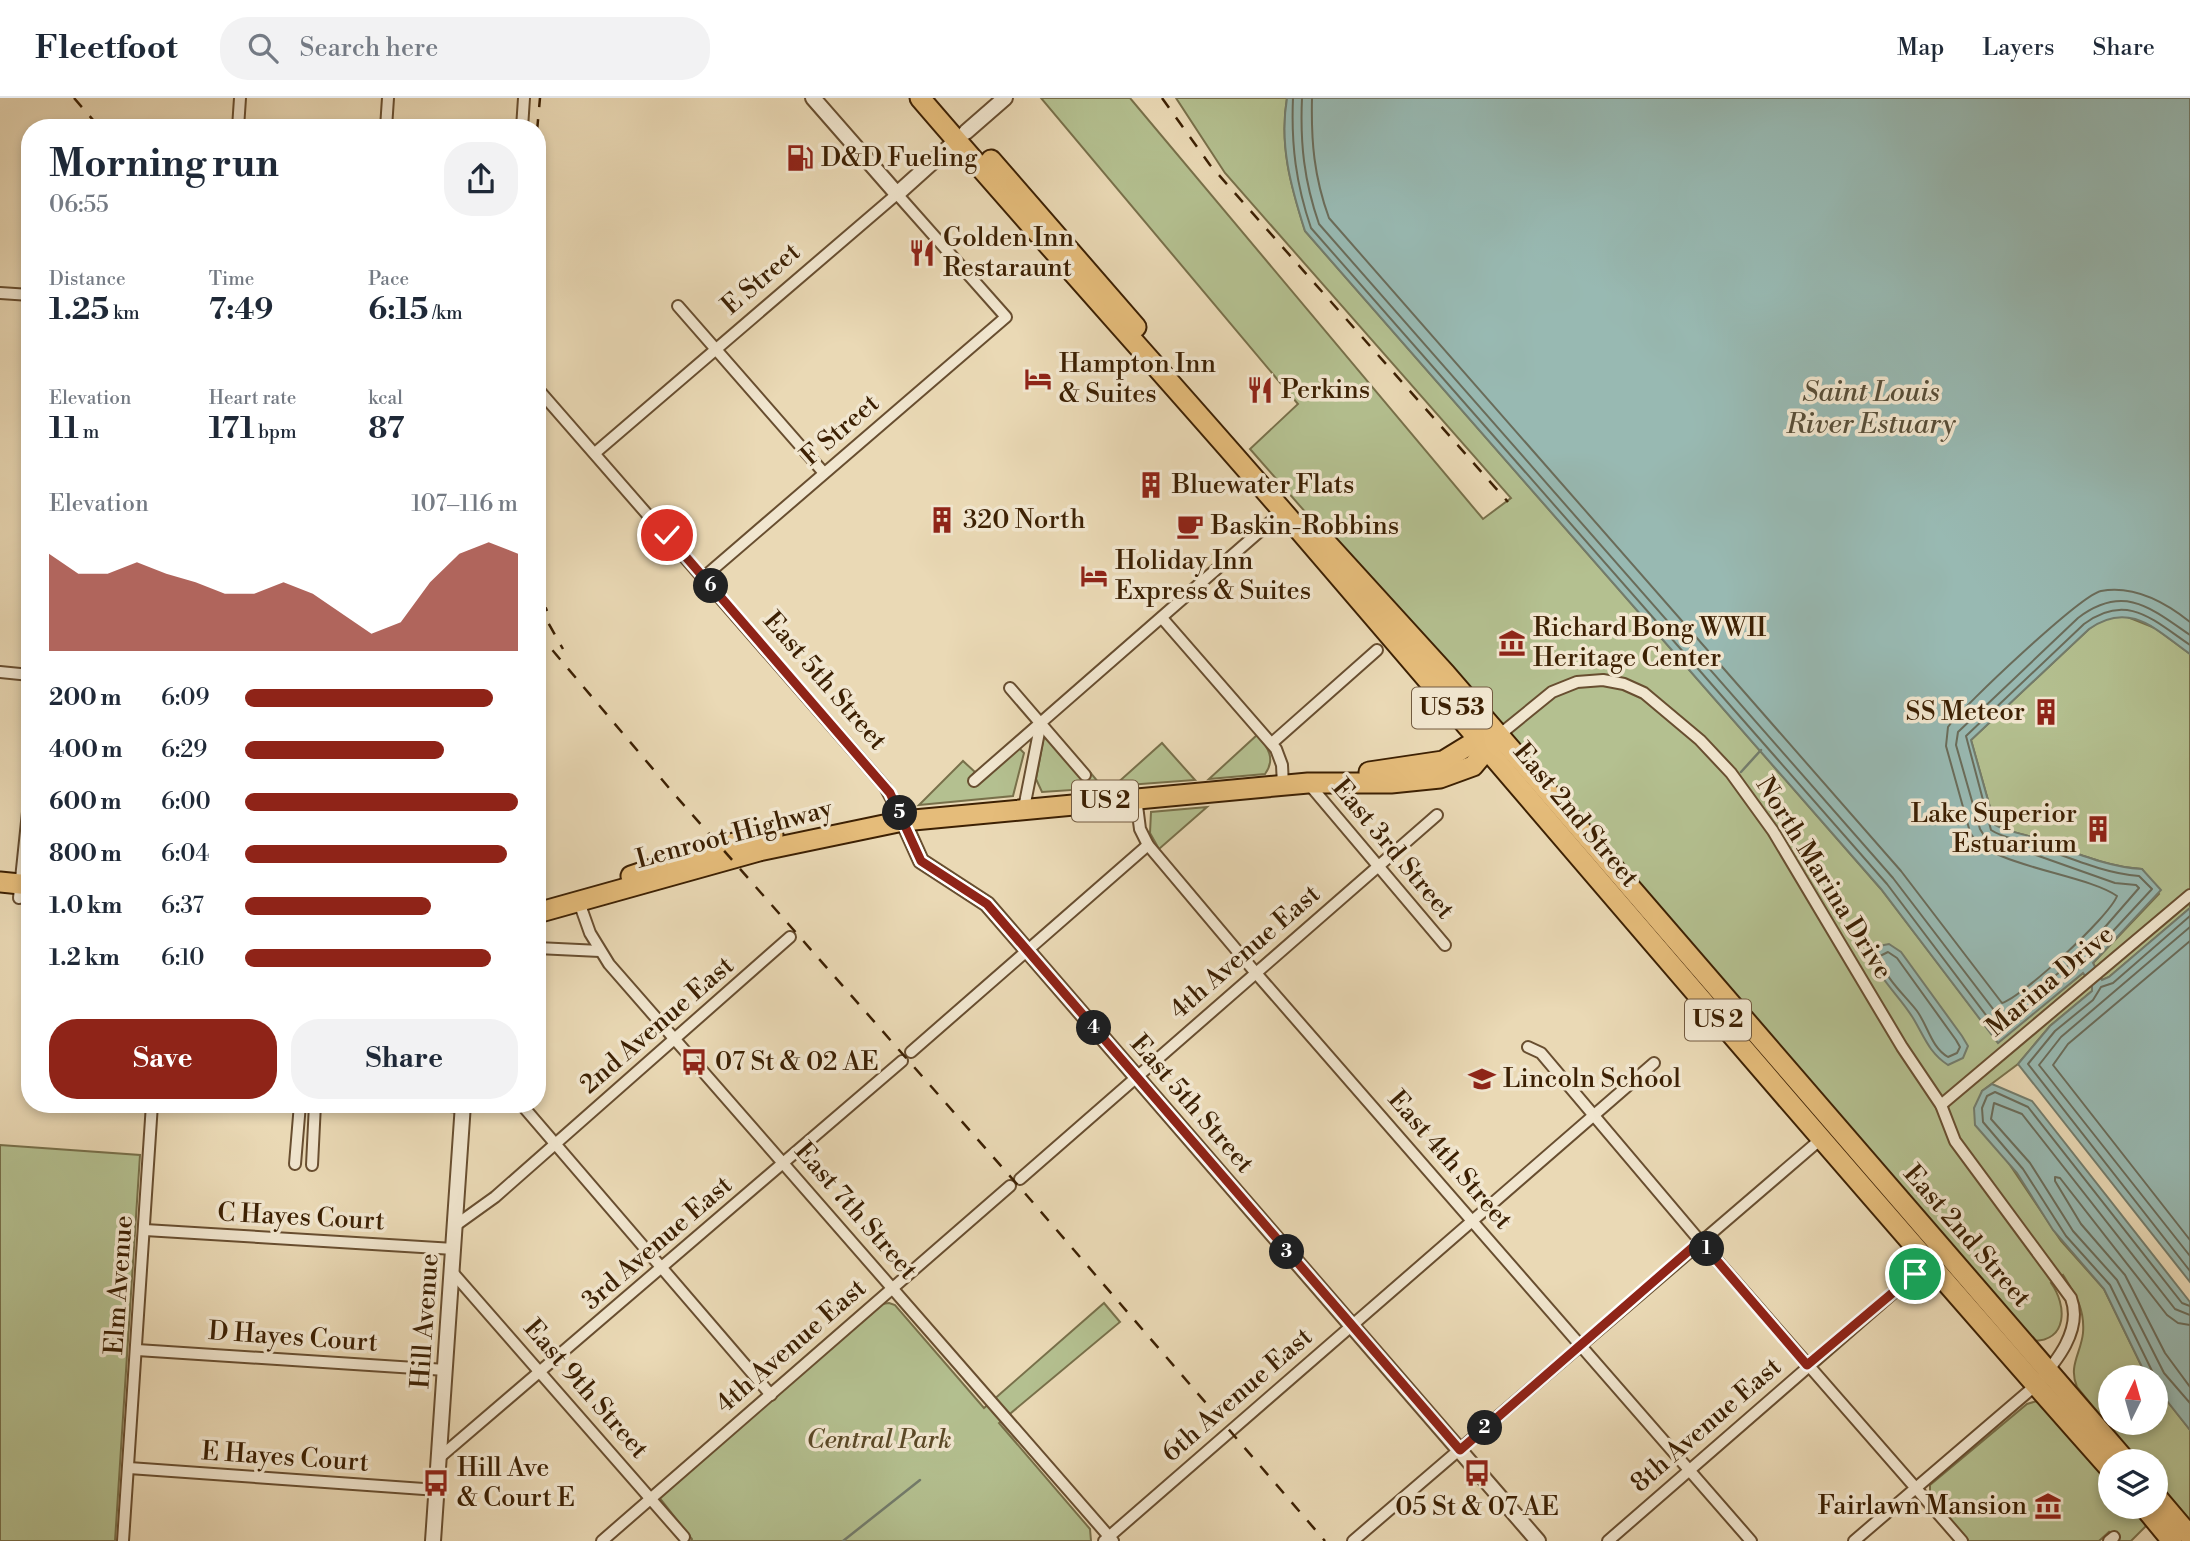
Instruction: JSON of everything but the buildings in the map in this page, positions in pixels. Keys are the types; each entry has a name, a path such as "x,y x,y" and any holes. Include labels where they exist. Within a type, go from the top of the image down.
{"highway":[{"name":"East 2nd Street","path":"920,98 962,136 1287,508 1488,742 1821,1139 2098,1455"},
{"name":"East 2nd Street","path":"937,98 962,136"},
{"name":"East 2nd Street","path":"1488,742 2049,1370 2116,1449"},
{"name":"Lenroot Highway","path":"546,911 579,902 650,869 720,846 844,822 902,821 1308,783 1344,775 1424,766 1488,742"},
{"path":"0,883 20,892"},
{"path":"2168,1510 2190,1536"},
{"path":"2154,1519 2172,1541"}],"street":[{"path":"239,119 240,98"},
{"path":"387,119 388,98"},
{"path":"523,119 524,98"},
{"path":"813,98 897,194"},
{"name":"E Street","path":"595,453 1005,98"},
{"name":"F Street","path":"704,577 1006,317 897,194"},
{"path":"0,293 21,294"},
{"path":"678,306 824,473"},
{"name":"East 5th Street","path":"546,398 885,787 921,861 987,904 1538,1541"},
{"path":"974,781 1287,508"},
{"path":"1162,618 1272,743 1280,758 1283,785"},
{"path":"1272,743 1377,650"},
{"path":"0,672 21,674"},
{"name":"North Marina Drive","path":"1488,742 1546,696 1577,682 1618,682 1657,703 1724,765 1763,816 1902,1047 1941,1105 1955,1141 2071,1298 2075,1313 2072,1329 2049,1370 2036,1385 1854,1541"},
{"path":"1010,688 1085,775"},
{"path":"1024,808 1041,724"},
{"name":"East 3rd Street","path":"1308,783 1444,945"},
{"name":"East 4th Street","path":"1136,798 1140,829 1149,845 1255,972 1751,1541"},
{"name":"4th Avenue East","path":"1020,1179 1437,815"},
{"path":"911,1052 1149,845"},
{"name":"Marina Drive","path":"1941,1105 2190,894"},
{"name":"East 7th Street","path":"579,902 600,951 1109,1539"},
{"name":"2nd Avenue East","path":"456,1225 470,1219 790,937"},
{"path":"546,948 600,951"},
{"path":"1528,1048 1541,1053 1700,1241 1962,1541"},
{"name":"3rd Avenue East","path":"440,1457 902,1061"},
{"name":"6th Avenue East","path":"1109,1539 1472,1219 1654,1063"},
{"name":"Elm Avenue","path":"123,1541 152,1113"},
{"path":"295,1164 299,1113"},
{"path":"312,1165 315,1113"},
{"name":"Hill Avenue","path":"433,1541 463,1113"},
{"path":"529,1113 771,1395"},
{"path":"1353,1541 1821,1139"},
{"name":"4th Avenue East","path":"602,1541 1010,1185"},
{"name":"C Hayes Court","path":"145,1230 454,1249"},
{"name":"8th Avenue East","path":"1608,1541 1807,1365 1930,1261"},
{"name":"East 9th Street","path":"453,1273 684,1537"},
{"name":"D Hayes Court","path":"137,1350 446,1370"},
{"name":"E Hayes Court","path":"129,1468 438,1490"}],"green space":[{"path":"1041,98 1130,98 1483,519 1511,498 1225,173 1176,98 1287,98 1285,149 1305,231 1881,889 1998,1042 2083,973 2092,985 2092,991 2050,1026 2018,1064 1982,1091 2006,1159 2061,1241 2104,1289 2141,1365 2098,1365 2098,1413 2077,1387 2074,1373 2083,1333 2082,1316 2075,1295 2063,1275 2051,1283 2062,1311 2058,1328 2053,1335 2033,1341 1250,449 1298,404"},
{"path":"2125,616 2155,628 2190,654 2190,908 2109,977 2102,980 2093,963 2159,894 2142,869 2100,861 1995,825 1971,740 2089,629 2106,617"},
{"path":"1257,735 1269,753 1270,763 1265,774 1209,779"},
{"path":"1044,736 1082,777 1090,772 1103,788 1042,792 1036,779"},
{"path":"1162,743 1195,780 1114,786"},
{"path":"1019,748 1024,753 1013,796 919,805 963,761 975,772 969,778 975,785"},
{"path":"1207,807 1159,849 1150,833 1151,812"},
{"path":"0,1145 140,1155 115,1541 0,1541"},
{"name":"Central Park","path":"1104,1303 1120,1322 999,1423 1090,1529 1091,1541 691,1541 659,1497 882,1304 895,1305 984,1408"},
{"path":"2037,1401 2044,1404 2098,1467 2098,1519 2144,1519 2148,1524 2131,1541 2118,1541 2109,1532 2099,1541 1968,1541 1930,1496 1930,1485 2027,1404"},
{"path":"2168,1402 2190,1430 2190,1526 2168,1499 2168,1449 2127,1449 2116,1435 2168,1435"}],"water":[{"name":"Saint Louis River Estuary","path":"1287,98 2190,98 2190,654 2142,622 2117,617 2104,621 2089,629 1971,740 1995,825 2100,861 2142,869 2161,890 2093,963 2102,980 2109,977 2190,908 2190,1282 2018,1064 2050,1026 2092,991 2092,985 2083,973 1998,1043 1881,889 1305,231 1285,149"},
{"path":"1889,944 1901,952 1962,1036 1968,1046 1963,1058 1948,1065 1936,1055 1908,1010 1879,972 1871,954 1879,946"},
{"path":"1992,1084 2032,1101 2190,1302 2190,1430 2168,1402 2168,1365 2141,1365 2104,1289 2053,1230 2017,1173 1975,1125 1974,1108 1982,1091"}],"waterway":[{"path":"1741,772 1761,750"},
{"path":"843,1541 920,1480"}],"railway":[{"path":"74,98 92,119"},
{"path":"538,119 540,98"},
{"path":"1162,98 1210,165 1508,502"},
{"path":"546,619 563,649"},
{"path":"546,643 675,795 1023,1191 1325,1541"}],"place":[{"name":"D&D Fueling","path":"800,158"},
{"name":"Golden Inn Restaraunt","path":"922,253"},
{"name":"Hampton Inn & Suites","path":"1038,379"},
{"name":"Perkins","path":"1260,390"},
{"name":"Bluewater Flats","path":"1151,485"},
{"name":"320 North","path":"942,520"},
{"name":"Baskin-Robbins","path":"1190,526"},
{"name":"Holiday Inn Express & Suites","path":"1094,576"},
{"name":"Richard Bong WWII Heritage Center","path":"1512,643"},
{"name":"SS Meteor","path":"2046,712"},
{"name":"Lake Superior Estuarium","path":"2098,829"},
{"name":"07 St & 02 AE","path":"694,1062"},
{"name":"Lincoln School","path":"1482,1079"},
{"name":"05 St & 07 AE","path":"1477,1473"},
{"name":"Hill Ave & Court E","path":"436,1483"},
{"name":"Fairlawn Mansion","path":"2048,1506"}],"route":[{"path":"667,535 890,793 912,848 921,861 934,872 987,904 1460,1450 1700,1241 1807,1365 1915,1274"}]}
